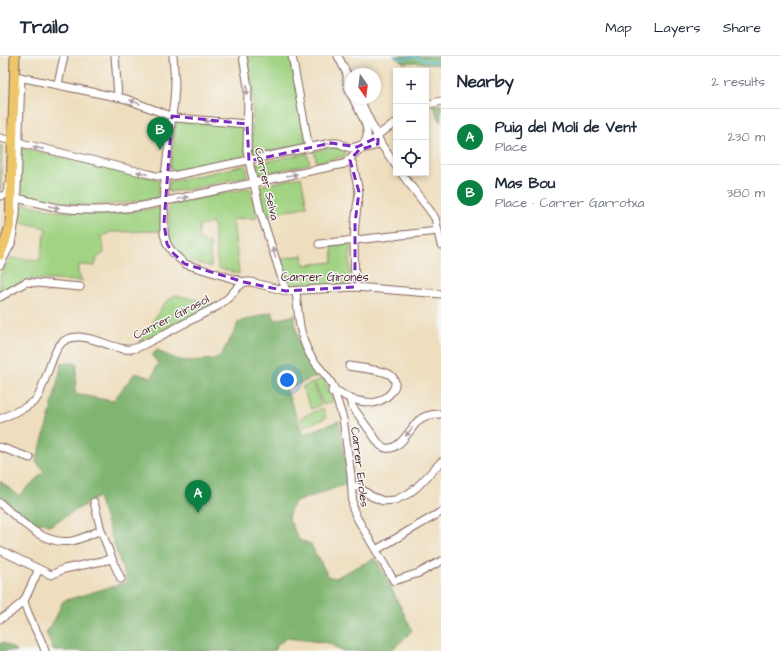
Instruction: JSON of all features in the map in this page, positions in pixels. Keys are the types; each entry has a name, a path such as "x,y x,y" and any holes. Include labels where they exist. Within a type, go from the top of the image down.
{"main road":[{"path":"0,255 10,225 12,164 16,143 18,76 15,56"}],"street":[{"path":"58,84 64,56"},
{"path":"116,56 118,97"},
{"path":"172,116 175,84 173,56 177,56"},
{"name":"Carrer Selva","path":"243,56 248,87 247,149 253,183 260,211 286,291"},
{"path":"292,56 309,148"},
{"path":"338,56 345,70"},
{"path":"18,76 126,99 176,118 247,124"},
{"path":"429,105 441,101"},
{"path":"356,104 368,130 367,145"},
{"path":"362,104 378,138 393,162"},
{"name":"Carrer Gironès","path":"172,116 165,176 164,234 166,244 185,264 244,282 251,282 286,291 355,287 441,294"},
{"path":"16,198 59,208 82,210 115,210 165,202 344,164 359,150 365,148 393,126"},
{"path":"0,138 149,174 165,176 180,175 331,143 338,143 351,148 367,145 386,152"},
{"path":"0,265 11,244 14,232 16,215 16,143"},
{"path":"350,160 353,164 359,192 354,241 355,287"},
{"path":"0,196 6,195 8,192 9,170 12,164"},
{"path":"404,176 435,218 441,245"},
{"path":"319,244 438,231"},
{"path":"0,297 26,282 80,287"},
{"name":"Carrer Girasol","path":"0,419 35,401 39,395 58,348 64,341 72,338 82,338 96,340 119,348 136,348 218,306 244,282"},
{"name":"Carrer Eroles","path":"296,291 301,328 305,343 310,355 331,381 336,391 343,420 352,484 353,509 357,518 394,582 441,561"},
{"path":"336,391 350,400 374,403 392,393 395,384 394,378 388,373 349,366"},
{"path":"350,400 352,406 380,445 385,448 391,448 397,445 403,440 418,421 425,416 441,414"},
{"path":"0,447 30,458"},
{"path":"352,484 371,496 383,501 395,500 408,494 417,487 441,462"},
{"path":"94,502 101,530 121,579"},
{"path":"0,503 36,533 62,542 73,541 101,530"},
{"path":"376,550 441,512"},
{"path":"0,550 51,575 64,570 112,559"},
{"path":"0,619 24,602 39,569"},
{"path":"24,602 45,651"}],"highlighted area":[{"path":"172,116 247,124 249,161 331,143 357,147 378,137 378,144 359,150 350,160 359,192 355,223 355,287 286,291 244,282 185,264 173,253 167,244 164,223"}],"green space":[{"path":"248,56 291,56 306,142 303,145 253,155 253,101"},
{"path":"394,56 441,56 441,65 416,62 404,63"},
{"path":"441,104 441,123 433,105"},
{"path":"176,121 242,126 245,128 245,155 243,158 174,172 170,167"},
{"path":"0,144 2,146 0,191"},
{"path":"336,147 345,151 345,156 317,163 314,151"},
{"path":"22,148 160,180 157,198 111,204 83,205 59,202 21,194"},
{"path":"307,153 310,164 256,175 254,164"},
{"path":"246,165 248,176 197,188 169,192 169,181"},
{"path":"301,177 307,206 266,216 259,190 260,187 263,185"},
{"path":"249,188 257,218 233,219 239,274 218,268 213,223 199,226 199,241 210,243 211,267 190,261 178,254 172,243 169,230 169,210 172,204"},
{"path":"25,204 59,211 98,214 158,208 161,210 161,231 110,232 102,237 104,253 97,258 95,266 79,265 78,273 82,281 29,279 0,293 0,275 10,258 40,260 46,228 20,222 21,210"},
{"path":"350,243 350,281 347,284 291,287 289,285 280,259 303,255 304,265 333,262 332,245"},
{"path":"175,295 215,304 139,343 164,304"},
{"path":"272,312 275,320 295,315 295,324 299,340 309,362 318,376 286,389 303,434 339,421 349,483 293,503 288,517 299,540 311,544 328,576 335,578 375,558 412,630 390,651 341,651 329,643 287,638 278,644 274,651 54,651 46,633 55,619 63,601 127,582 98,497 49,526 42,521 38,527 0,496 0,481 19,496 44,471 36,462 48,422 62,363 77,363 75,394 113,401 135,373 152,378 158,363 152,356 157,349 162,353 179,360 189,361 214,359 221,355 236,329 238,322"},
{"path":"324,378 333,401 323,405 314,382"},
{"path":"313,383 321,405 311,409 302,387"},
{"path":"323,408 326,418 303,427 300,418"},
{"path":"2,642 17,651 0,651 0,644"}],"waterway":[{"path":"394,56 400,59 415,57 441,62"}],"place":[{"name":"Mas Bou","path":"160,150"},
{"name":"Puig del Molí de Vent","path":"198,513"}]}
